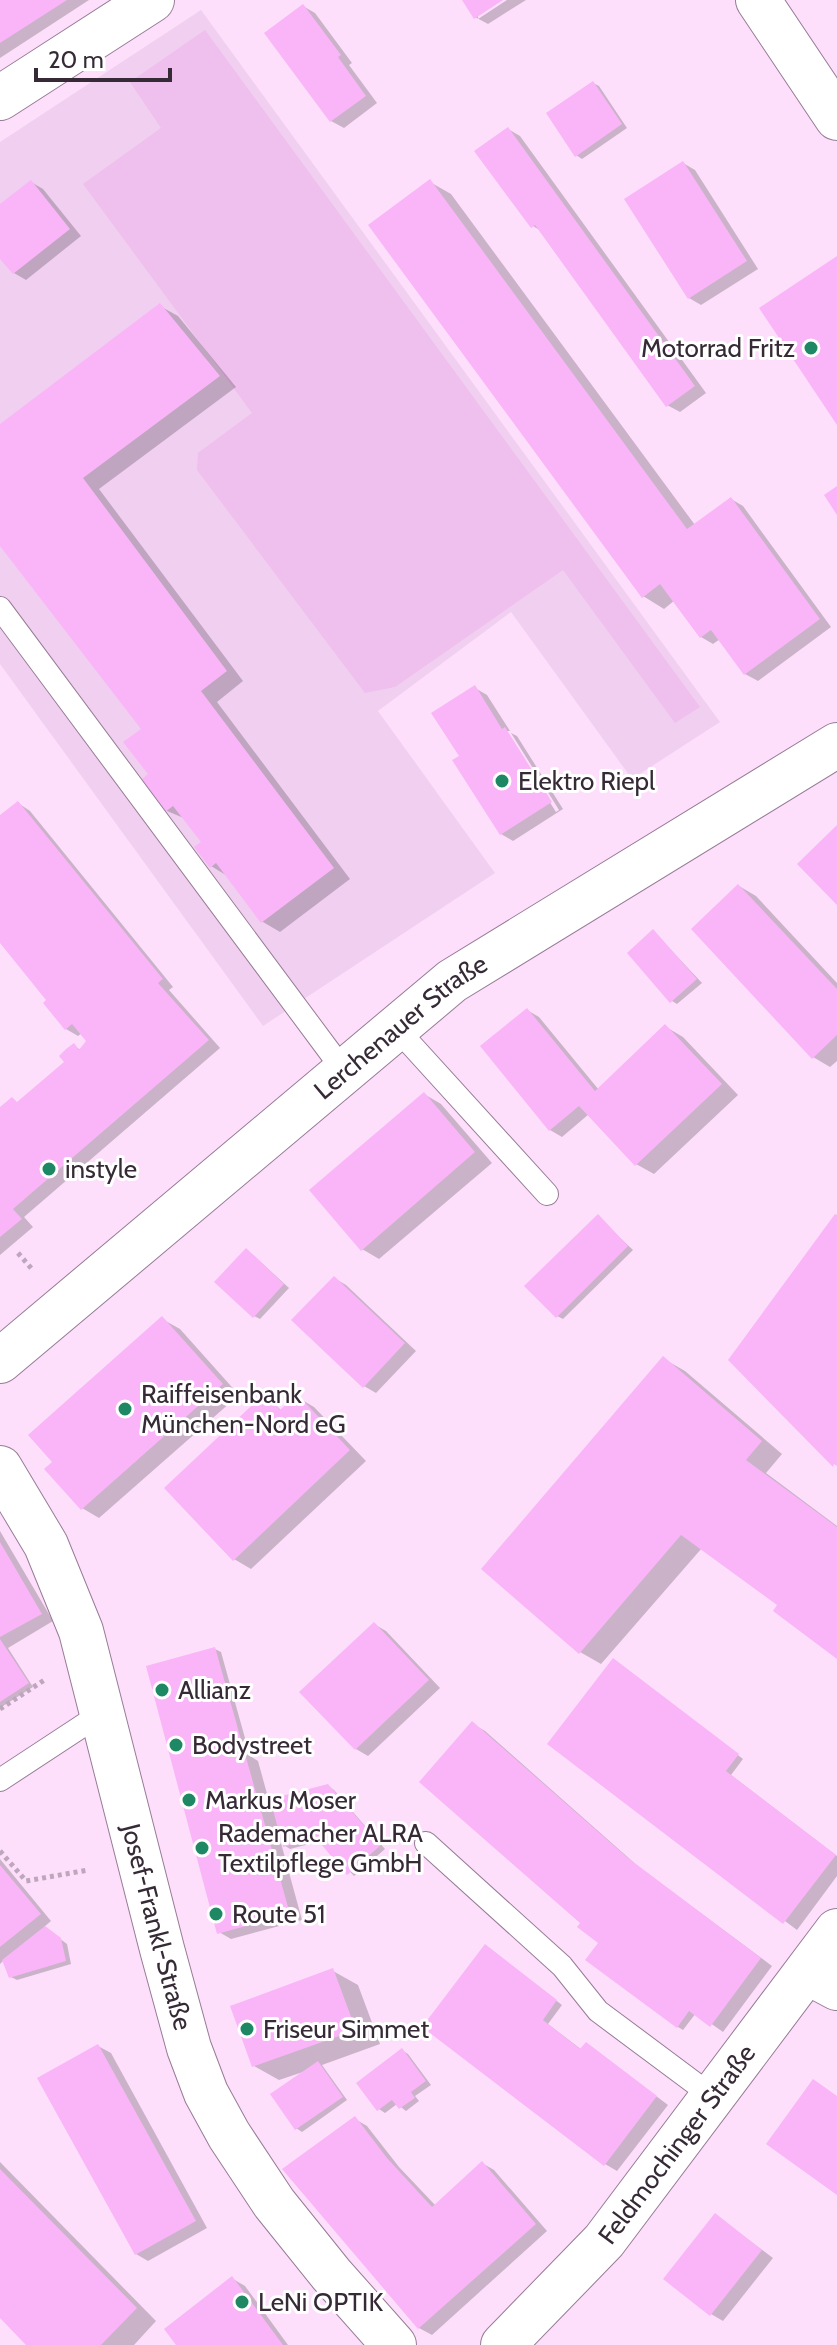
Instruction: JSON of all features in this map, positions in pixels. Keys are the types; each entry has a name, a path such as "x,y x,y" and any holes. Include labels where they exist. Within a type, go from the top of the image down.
{"main road":[{"path":"0,98 152,0"},
{"path":"758,0 837,118"},
{"name":"Lerchenauer Straße","path":"0,1361 452,981 837,745"},
{"name":"Josef-Frankl-Straße","path":"0,1468 46,1545 81,1631 189,2048 206,2093 229,2135 274,2203 394,2345"},
{"name":"Feldmochinger Straße","path":"503,2345 604,2241 712,2096 822,1980 837,1931"}],"lane":[{"path":"0,608 344,1071"},
{"path":"396,1028 547,1194"},
{"path":"0,1780 102,1713"},
{"path":"426,1843 562,1966 598,2011 712,2096"}],"path":[{"path":"18,1253 32,1269"},
{"path":"0,1709 55,1673"},
{"path":"0,1851 26,1881 88,1870"}],"shaded area":[{"path":"201,10 720,722 632,779 511,612 378,711 495,873 263,1026 0,664 0,142"},
{"path":"205,30 700,707 675,723 563,570 395,687 365,693 197,470 198,453 252,413 83,184 161,128 130,82"}],"building":[{"path":"0,0 67,0 0,43"},
{"path":"462,0 503,0 474,19"},
{"path":"303,4 341,55 338,57 366,96 330,122 264,33"},
{"path":"593,81 622,124 575,157 546,113"},
{"path":"508,127 695,386 666,407 535,225 531,228 474,151"},
{"path":"683,161 747,261 688,299 624,199"},
{"path":"430,179 687,529 731,497 820,619 744,675 711,630 700,638 660,584 642,598 368,225"},
{"path":"31,180 70,229 13,274 0,259 0,204"},
{"name":"Motorrad Fritz","path":"837,256 837,425 759,308"},
{"path":"160,303 220,376 83,478 227,671 201,691 334,868 261,923 216,863 210,868 194,847 201,842 173,806 165,812 141,780 148,774 123,742 141,729 0,546 0,424"},
{"path":"837,486 837,515 824,495"},
{"name":"Elektro Riepl","path":"475,685 552,802 500,835 452,760 459,756 431,713"},
{"path":"18,801 163,979 158,983 209,1040 13,1209 22,1219 0,1237 0,1107 12,1097 17,1102 64,1062 59,1056 66,1049 74,1043 79,1050 86,1041 72,1024 65,1030 43,1003 46,1000 0,943 0,815"},
{"path":"837,825 837,905 797,864"},
{"path":"738,884 837,989 837,1035 812,1059 691,929"},
{"path":"653,929 697,979 670,1003 627,953"},
{"path":"527,1008 595,1091 665,1024 722,1084 635,1166 579,1106 549,1131 480,1046"},
{"path":"424,1092 475,1152 361,1251 309,1190"},
{"path":"598,1214 628,1246 556,1318 524,1286"},
{"path":"835,1214 837,1466 834,1464 833,1467 728,1360"},
{"path":"246,1248 284,1284 253,1318 214,1282"},
{"path":"334,1276 405,1343 363,1388 291,1320"},
{"name":"Raiffeisenbank München-Nord eG","path":"162,1316 223,1384 81,1510 44,1469 52,1462 28,1435"},
{"path":"663,1356 762,1441 746,1460 837,1527 837,1659 773,1611 777,1605 681,1535 579,1654 481,1569"},
{"path":"265,1393 280,1410 297,1394 350,1450 233,1561 164,1488"},
{"path":"0,1542 42,1614 0,1637"},
{"path":"374,1622 429,1680 355,1750 299,1692"},
{"path":"0,1639 29,1683 0,1702"},
{"path":"215,1647 290,1914 217,1934 146,1666"},
{"path":"613,1658 739,1754 726,1771 836,1855 783,1924 547,1744"},
{"path":"472,1721 628,1858 761,1958 710,2027 689,2011 677,2028 585,1960 598,1943 577,1927 580,1923 419,1782"},
{"path":"328,1784 381,1845 347,1875 316,1838 283,1847 270,1799"},
{"path":"0,1865 41,1914 0,1947"},
{"path":"45,1926 61,1938 66,1961 9,1978 2,1960"},
{"path":"485,1944 557,2000 543,2020 580,2049 586,2042 657,2096 604,2166 422,2027"},
{"path":"333,1968 356,2030 252,2067 230,2006"},
{"path":"98,2044 196,2221 135,2255 37,2078"},
{"path":"402,2048 426,2081 411,2092 415,2098 399,2109 392,2100 377,2111 356,2083"},
{"path":"318,2061 343,2097 295,2130 270,2094"},
{"path":"813,2079 837,2096 837,2195 766,2144"},
{"path":"355,2116 387,2158 432,2207 482,2161 536,2224 418,2329 282,2169"},
{"path":"0,2169 137,2308 101,2345 26,2345 0,2318"},
{"path":"715,2213 762,2250 710,2316 663,2279"},
{"path":"232,2276 283,2345 176,2345 164,2329"}],"place":[{"name":"Motorrad Fritz","path":"811,348"},
{"name":"Elektro Riepl","path":"502,781"},
{"name":"instyle","path":"49,1169"},
{"name":"Raiffeisenbank München-Nord eG","path":"125,1409"},
{"name":"Allianz","path":"162,1690"},
{"name":"Bodystreet","path":"176,1745"},
{"name":"Markus Moser","path":"189,1800"},
{"name":"Rademacher ALRA Textilpflege GmbH","path":"202,1848"},
{"name":"Route 51","path":"216,1914"},
{"name":"Friseur Simmet","path":"247,2029"},
{"name":"LeNi OPTIK","path":"242,2302"}]}
